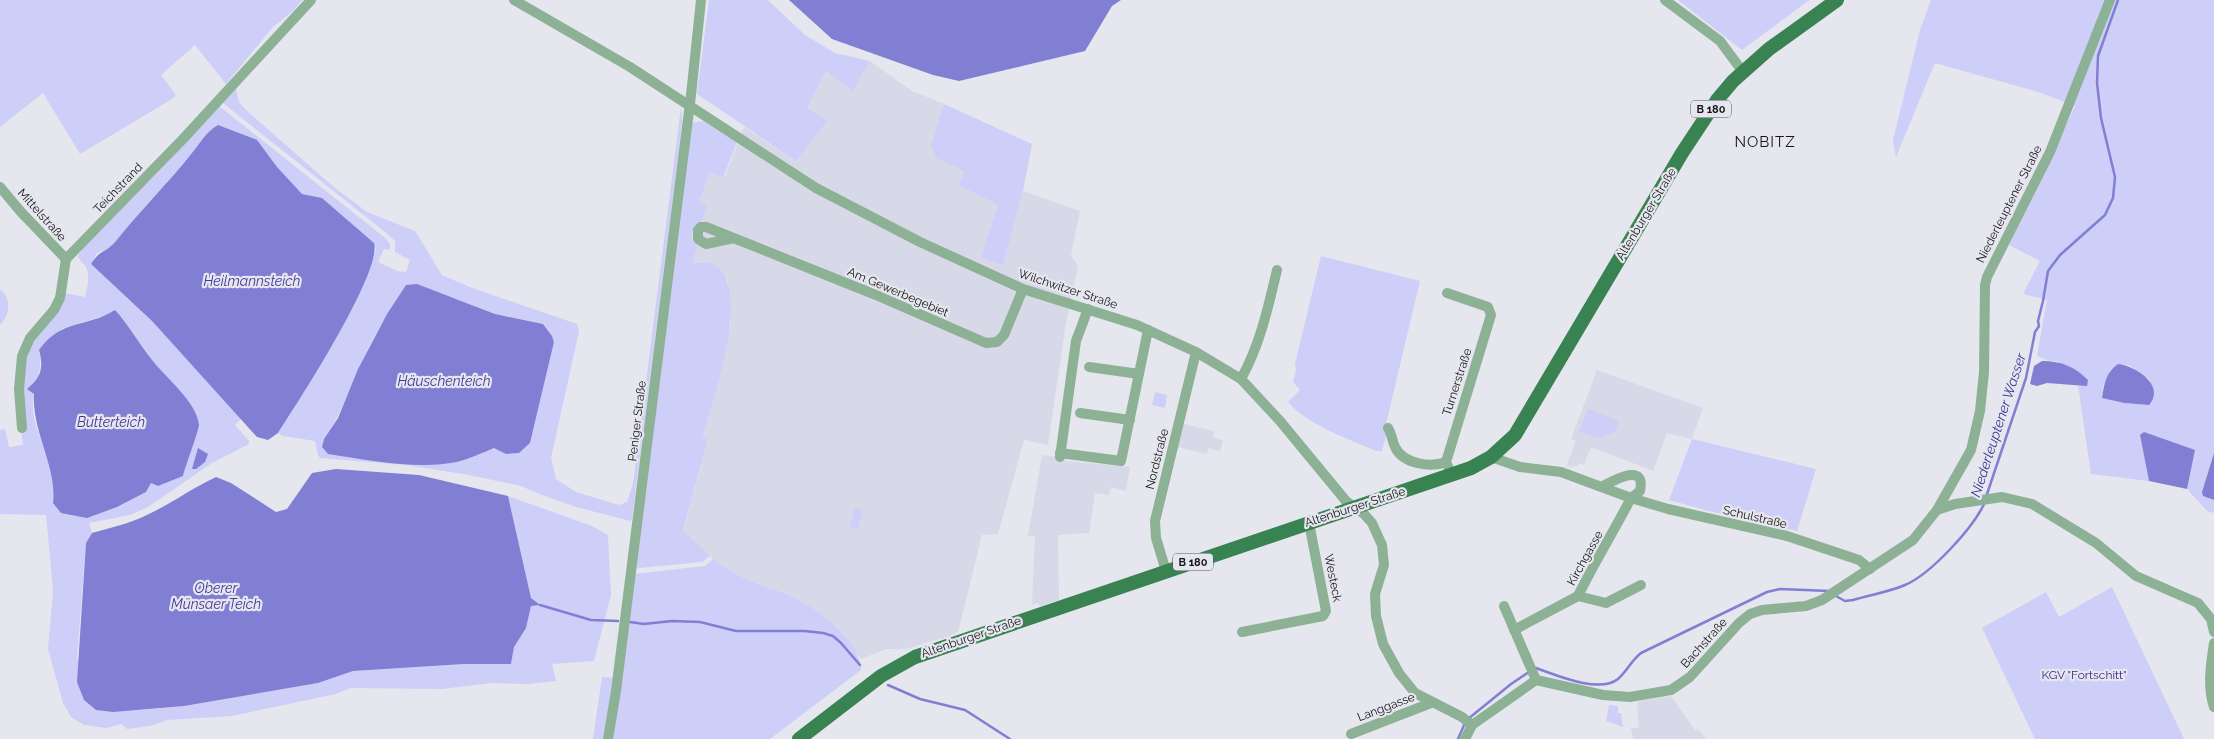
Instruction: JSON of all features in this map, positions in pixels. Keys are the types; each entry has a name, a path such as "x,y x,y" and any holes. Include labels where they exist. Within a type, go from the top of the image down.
{"main road":[{"name":"Altenburger Straße","path":"798,739 880,676 916,657 1355,508 1449,468 1471,468 1492,457 1515,435 1682,153 1717,100 1743,72 1769,49 1837,0"}],"street":[{"name":"Teichstrand","path":"66,259 183,139 311,0"},
{"path":"514,0 596,46 690,106"},
{"name":"Peniger Straße","path":"608,739 616,691 690,106 701,0"},
{"path":"1665,0 1720,41 1743,72"},
{"name":"Niederleuptener Straße","path":"1937,510 1970,450 1980,411 1984,372 1985,285 1987,277 2050,152 2110,0"},
{"name":"Wilchwitzer Straße","path":"690,106 736,138 816,188 920,242 1023,290 1088,309 1148,330 1196,352 1240,379 1280,421 1346,501 1355,508"},
{"name":"Mittelstraße","path":"0,187 66,259"},
{"name":"Am Gewerbegebiet","path":"734,238 876,294 986,343 997,342 1004,335 1023,290"},
{"path":"22,428 19,389 22,356 30,338 54,310 60,298 66,259"},
{"path":"1240,379 1252,359 1260,338 1277,270"},
{"name":"Turnerstraße","path":"1447,294 1482,304 1491,310 1449,468"},
{"path":"1088,309 1076,341 1060,455 1121,460 1148,330"},
{"name":"Nordstraße","path":"1166,571 1156,538 1155,521 1196,352"},
{"path":"1090,367 1139,374"},
{"path":"1080,413 1130,420"},
{"path":"1388,428 1396,449 1404,458 1416,463 1441,464 1449,468"},
{"name":"Schulstraße","path":"1492,457 1520,467 1561,472 1631,498 1787,536 1859,560 1870,569"},
{"path":"1603,486 1626,475 1633,475 1639,479 1641,485 1640,491 1631,498"},
{"path":"1937,510 1955,504 2002,497 2032,504 2096,543 2136,576 2198,603 2211,619 2214,632"},
{"name":"Kirchgasse","path":"1631,498 1611,538 1590,570 1578,596 1606,603 1641,585"},
{"name":"Langgasse","path":"1355,508 1372,523 1382,545 1384,565 1376,594 1376,616 1383,644 1398,673 1415,693 1469,722"},
{"name":"Bachstraße","path":"1533,674 1604,694 1630,697 1671,690 1690,677 1716,652 1739,623 1750,614 1762,610 1806,606 1833,594 1913,540 1937,510"},
{"name":"Westeck","path":"1242,632 1322,616 1326,611 1309,523"},
{"path":"1514,630 1578,596"},
{"path":"1465,739 1469,722 1533,674 1504,606"},
{"path":"2214,643 2210,667 2211,699 2214,707"},
{"name":"Langgasse","path":"1350,734 1431,703"}],"shaded area":[{"path":"870,61 912,91 944,104 931,144 964,171 960,185 999,205 981,257 1003,266 1023,191 1080,211 1071,255 1078,266 1066,323 1048,445 1024,440 998,534 982,535 958,632 905,649 886,649 861,659 843,633 819,613 791,596 726,571 683,531 708,440 702,438 731,324 728,280 715,267 703,261 692,263 691,238 694,227 707,205 699,202 710,173 724,178 744,127 796,161 828,119 806,108 826,71 853,91"},
{"path":"1597,370 1703,408 1692,439 1667,433 1653,471 1594,448 1590,449 1584,465 1579,463 1578,466 1566,467 1576,441 1571,439"},
{"path":"1179,423 1214,431 1213,438 1223,440 1220,451 1208,448 1207,454 1173,446"},
{"path":"1042,455 1064,458 1066,461 1130,467 1126,491 1111,487 1109,495 1095,493 1089,533 1058,535 1059,600 1040,606 1038,603 1032,605 1035,536 1028,536"},
{"path":"1671,696 1695,730 1698,729 1706,739 1633,739 1631,728 1639,728 1637,704 1640,701"}],"green space":[{"path":"0,0 302,0 294,10 272,28 226,84 195,45 161,75 176,95 172,99 80,154 43,93 0,127"},
{"path":"709,0 768,0 805,35 835,53 870,61 853,91 826,71 807,108 828,120 796,161 697,94"},
{"path":"1678,0 1809,0 1742,50"},
{"path":"1931,0 2214,0 2214,453 2202,492 2214,500 2214,513 2207,511 2187,489 2195,450 2140,435 2149,481 2091,474 2078,385 2087,386 2057,361 2049,361 2037,356 2047,300 2023,294 2040,261 2009,245 2075,106 2038,92 1935,63 1896,157 1893,140 1920,30","holes":["2129,365 2150,380 2149,405 2124,403 2102,398 2103,386 2111,369"]},
{"path":"236,88 239,102 246,110 335,188 367,212 415,231 442,275 472,288 577,324 579,331 551,458 556,479 576,492 619,505 627,502 633,484 681,107 682,121 679,149 632,519 630,521 576,507 521,486 469,475 406,465 320,458 315,441 283,436 278,433 303,394 365,281 376,250 374,243 322,198 302,194 277,168 192,153 111,247 97,253 91,264 152,321 241,419 235,425 249,441 249,444 212,463 148,507 130,515 89,523 92,533 86,543 77,659 141,710 184,706 318,683 353,671 464,664 511,664 514,647 526,628 531,606 539,605 531,598 508,496 592,526 608,535 611,595 594,661 552,664 556,681 529,684 491,683 442,689 350,688 336,694 232,716 168,720 150,726 127,729 121,724 107,728 84,725 71,717 63,703 48,649 53,591 46,515 0,514 0,430 5,429 9,447 23,445 21,428 24,356 64,293 85,297 88,272 78,256 82,249 172,158 219,106 384,237 390,244 390,250 384,249 378,262 397,271 406,272 410,260 395,252 395,241 385,232 223,103 224,99","holes":["406,285 457,299 495,314 543,324 552,336 554,342 530,443 522,450 513,452 494,448 459,462 426,464 370,460 324,439 338,414 374,337","107,315 120,315 152,361 186,398 199,428 189,453 183,476 151,483 146,492 117,507 53,503 51,474 35,423 33,410 40,365 39,350 63,328"]},
{"path":"944,104 1032,144 1023,191 1003,266 981,257 998,205 959,185 964,171 936,158 931,144"},
{"path":"703,121 737,142 723,178 710,173 699,202 707,205 701,223 694,227 691,238 697,248 692,263 715,265 727,280 731,304 729,333 723,365 702,438 708,439 683,530 710,556 702,562 639,568 636,567 691,123"},
{"path":"1321,256 1420,281 1386,424 1389,425 1382,451 1376,451 1317,425 1288,402 1300,390 1293,382 1296,371 1295,364"},
{"path":"0,289 8,302 8,311 0,325"},
{"path":"1155,392 1167,395 1165,408 1152,405"},
{"path":"1588,409 1619,421 1615,432 1597,438 1579,432"},
{"path":"1692,439 1816,469 1797,531 1669,500"},
{"path":"855,507 863,510 858,529 850,527"},
{"path":"713,559 721,566 740,576 800,600 835,625 853,647 859,658 861,670 770,739 593,739 602,677 620,678 634,574 705,566"},
{"name":"KGV \"Fortschitt\"","path":"2112,587 2184,739 2035,739 1982,628 2046,592 2059,617"},
{"path":"1609,705 1618,706 1618,713 1621,713 1623,727 1606,721"}],"water":[{"path":"789,0 1121,0 1112,6 1085,51 959,81 933,75 832,39"},
{"name":"Heilmannsteich","path":"218,125 257,140 277,167 302,194 322,198 374,243 373,258 353,308 288,418 278,433 268,440 257,437 152,321 91,264 97,256 116,241 207,134"},
{"name":"Häuschenteich","path":"417,284 495,314 543,324 552,336 554,342 530,443 519,453 506,454 494,448 457,462 410,465 328,454 322,447 324,439 338,418 358,369 387,314 406,285"},
{"name":"Butterteich","path":"115,310 152,360 187,399 197,416 199,425 183,476 158,486 151,483 146,492 117,507 87,518 61,513 53,503 51,476 34,408 34,394 27,389 38,377 41,367 39,350 48,340 66,328 105,316"},
{"path":"2042,361 2056,362 2073,368 2088,380 2087,386 2047,383 2037,386 2030,384 2034,366"},
{"path":"2118,364 2132,368 2151,384 2154,390 2153,398 2149,405 2124,403 2102,398 2108,375"},
{"path":"2144,432 2195,450 2187,489 2149,481 2140,435"},
{"path":"198,448 208,454 205,462 196,469 192,469"},
{"path":"2214,453 2214,500 2203,496 2202,492"},
{"name":"Oberer Münsaer Teich","path":"336,469 419,475 508,496 531,598 540,605 531,606 526,628 514,647 511,664 464,664 353,671 318,683 184,706 113,712 96,710 84,700 77,682 86,543 92,533 147,515 216,477 231,483 276,512 287,509 312,473"}],"waterway":[{"name":"Niederleuptener Wasser","path":"1986,497 2026,378 2035,332 2039,326 2038,321 2048,271 2060,255 2105,215 2113,198 2115,177 2101,118 2097,83 2098,56 2118,0"},
{"name":"Niederleuptener Wasser","path":"1834,595 1845,601 1853,600 1892,590 1915,579 1927,571 1951,549 1972,524 1985,502"},
{"name":"Niederleuptener Wasser","path":"1533,669 1536,668 1577,682 1600,685 1610,683 1618,679 1641,653 1767,592 1780,589 1829,591"},
{"name":"Niederleuptener Wasser","path":"540,605 591,620 618,621"},
{"name":"Niederleuptener Wasser","path":"630,622 644,624 672,621 700,622 736,631 805,631 823,633 833,636 860,665"},
{"name":"Niederleuptener Wasser","path":"1468,719 1529,672"},
{"name":"Niederleuptener Wasser","path":"888,685 920,699 965,710 1010,739"},
{"name":"Niederleuptener Wasser","path":"1458,739 1465,723"}],"district":[{"name":"NOBITZ","path":"1765,142"}]}
